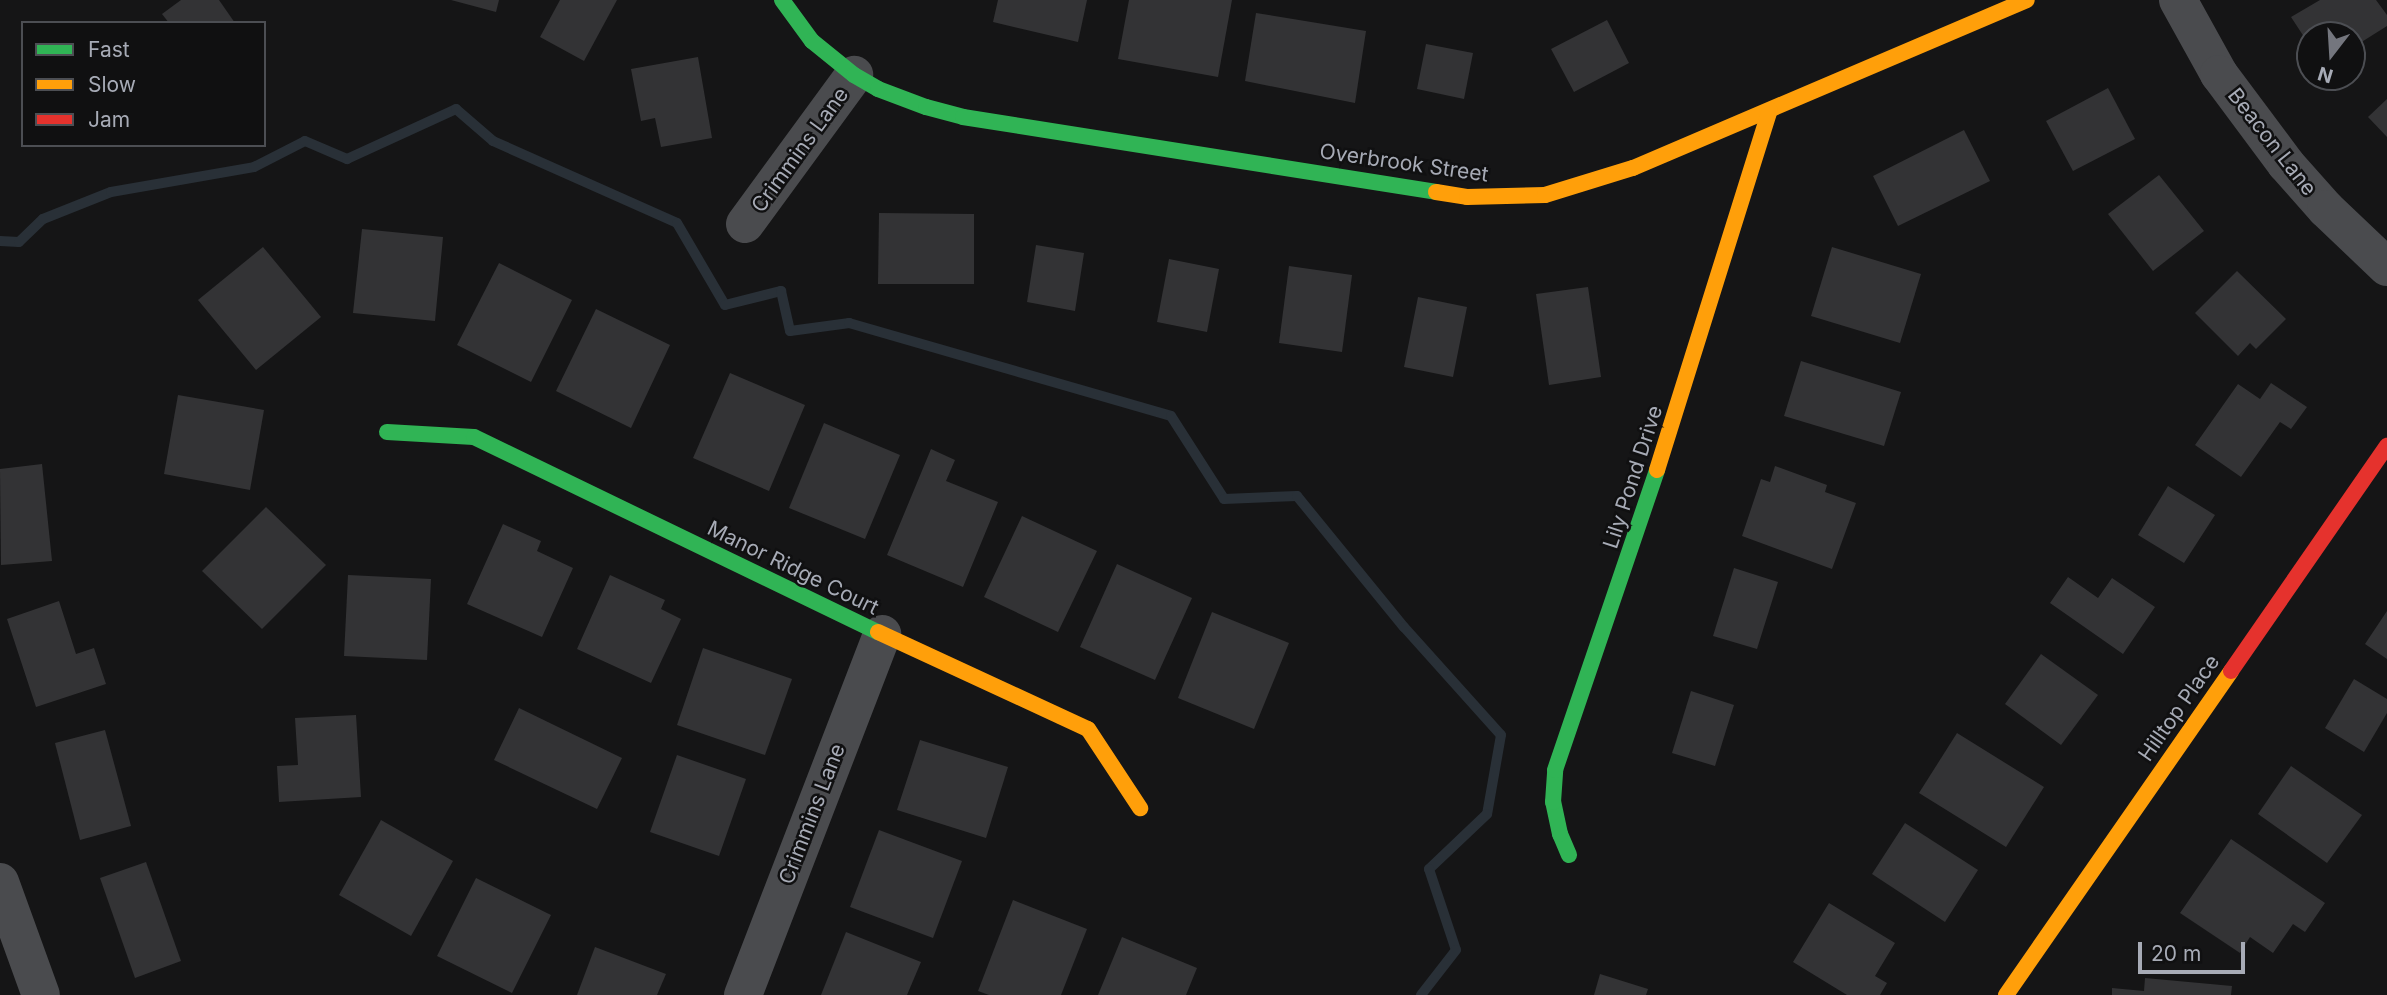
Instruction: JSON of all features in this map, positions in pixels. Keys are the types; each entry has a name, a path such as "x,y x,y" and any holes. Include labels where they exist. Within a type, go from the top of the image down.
{"street":[{"name":"Overbrook Street","path":"782,0 812,41 854,75 878,89 926,107 963,117 1467,197 1545,195 1633,168 2027,0"},
{"name":"Beacon Lane","path":"2178,0 2219,74 2286,164 2326,209 2387,267"},
{"name":"Crimmins Lane","path":"745,224 854,75"},
{"name":"Lily Pond Drive","path":"1569,855 1560,834 1553,802 1555,770 1658,469 1770,110"},
{"name":"Manor Ridge Court","path":"387,432 474,437 882,634 1088,729 1140,808"},
{"name":"Hilltop Place","path":"2006,995 2387,446"},
{"name":"Crimmins Lane","path":"743,995 882,634"},
{"path":"0,882 41,995"}],"building":[{"path":"181,0 219,0 234,21 167,21 162,14"},
{"path":"451,0 499,0 496,12"},
{"path":"560,0 617,0 584,61 540,37"},
{"path":"998,0 1087,0 1078,42 993,22"},
{"path":"1129,0 1232,0 1218,77 1118,59"},
{"path":"2320,0 2376,0 2387,15 2387,26 2366,39 2366,21 2296,21 2296,25 2291,17"},
{"path":"1256,13 1366,31 1355,103 1245,81"},
{"path":"1607,20 1629,63 1574,92 1551,49"},
{"path":"1426,44 1473,53 1464,99 1417,89"},
{"path":"698,57 712,138 661,147 655,118 641,121 631,69"},
{"path":"2108,88 2135,139 2073,171 2046,121"},
{"path":"2387,99 2387,137 2368,117"},
{"path":"1964,130 1990,181 1898,226 1873,176"},
{"path":"2159,175 2204,231 2153,271 2108,214"},
{"path":"879,213 974,214 974,284 878,284"},
{"path":"362,229 443,237 435,321 353,313"},
{"path":"1036,245 1084,253 1075,311 1027,302"},
{"path":"263,247 321,317 256,370 198,300"},
{"path":"1832,247 1921,274 1900,343 1811,316"},
{"path":"1169,259 1219,269 1207,332 1157,322"},
{"path":"499,263 572,300 531,382 457,345"},
{"path":"1289,266 1352,275 1342,352 1279,343"},
{"path":"2237,271 2286,319 2256,349 2250,343 2238,356 2195,313"},
{"path":"1588,287 1601,377 1549,385 1536,294"},
{"path":"1418,297 1467,307 1453,377 1404,367"},
{"path":"596,309 670,345 631,428 556,391"},
{"path":"1801,361 1901,392 1884,446 1784,416"},
{"path":"730,373 805,405 769,491 693,458"},
{"path":"2271,383 2307,407 2291,429 2280,422 2241,477 2195,445 2238,384 2260,399"},
{"path":"178,395 264,410 250,490 164,474"},
{"path":"824,423 900,455 865,539 789,508"},
{"path":"931,449 955,460 946,481 998,502 963,587 887,555"},
{"path":"42,464 52,561 1,565 0,469"},
{"path":"1775,466 1827,485 1825,492 1856,503 1832,569 1742,536 1761,479 1770,482"},
{"path":"2168,486 2215,515 2184,563 2138,535"},
{"path":"266,507 326,565 262,629 202,571"},
{"path":"1022,516 1097,551 1058,632 984,597"},
{"path":"503,524 541,541 537,551 573,568 542,637 467,604"},
{"path":"1117,564 1192,598 1155,680 1080,647"},
{"path":"1734,568 1778,582 1757,649 1713,636"},
{"path":"348,575 431,579 427,660 344,656"},
{"path":"610,575 665,600 661,609 681,619 651,683 577,649"},
{"path":"2068,577 2098,598 2112,578 2155,607 2123,654 2050,603"},
{"path":"59,601 76,654 94,648 106,684 36,707 7,619"},
{"path":"2387,611 2387,659 2365,644"},
{"path":"1212,612 1289,643 1254,729 1178,698"},
{"path":"703,648 792,679 765,755 677,725"},
{"path":"2041,654 2098,695 2061,745 2005,704"},
{"path":"2354,679 2387,699 2387,713 2364,752 2325,728"},
{"path":"1691,691 1734,705 1715,766 1672,753"},
{"path":"519,708 622,758 597,809 494,760"},
{"path":"356,715 361,797 279,802 277,766 298,765 295,718"},
{"path":"105,730 131,826 80,840 55,743"},
{"path":"1957,733 2044,787 2006,847 1919,793"},
{"path":"920,740 1008,767 986,838 897,810"},
{"path":"677,755 746,779 719,856 650,832"},
{"path":"2291,766 2362,815 2327,863 2258,814"},
{"path":"381,820 453,861 411,936 339,895"},
{"path":"1905,823 1978,870 1945,922 1872,874"},
{"path":"879,830 962,861 933,938 850,907"},
{"path":"2231,839 2325,903 2305,932 2293,924 2273,953 2250,937 2240,953 2180,913"},
{"path":"146,862 181,961 135,978 100,878"},
{"path":"476,878 551,915 512,993 437,956"},
{"path":"1013,900 1087,929 1061,995 989,995 978,991"},
{"path":"1829,903 1895,943 1875,976 1887,983 1880,995 1847,995 1793,962"},
{"path":"846,932 921,962 907,995 821,995"},
{"path":"1122,937 1197,968 1186,995 1098,995"},
{"path":"595,947 666,974 657,995 577,995"},
{"path":"1600,974 1648,989 1646,995 1594,995"},
{"path":"2145,978 2232,986 2231,995 2112,995 2112,988 2144,991"}],"waterway":[{"path":"0,241 19,242 43,219 111,192 254,167 305,141 347,159 456,109 493,141 677,223 725,305 781,291 790,331 849,323 1171,416 1224,499 1297,496 1404,627 1501,735 1487,814 1429,869 1456,950 1421,995"}],"traffic: fast":[{"path":"782,0 812,41 854,75 878,89 926,107 963,117 1436,192"},
{"path":"387,432 474,437 878,632"},
{"path":"1569,855 1560,834 1553,802 1555,770 1657,470"}],"traffic: slow":[{"path":"1436,192 1467,197 1545,195 1633,168 2027,0"},
{"path":"1657,470 1770,110"},
{"path":"878,632 1088,729 1140,808"},
{"path":"2006,995 2231,671"}],"traffic: jam":[{"path":"2231,671 2387,446"}]}
